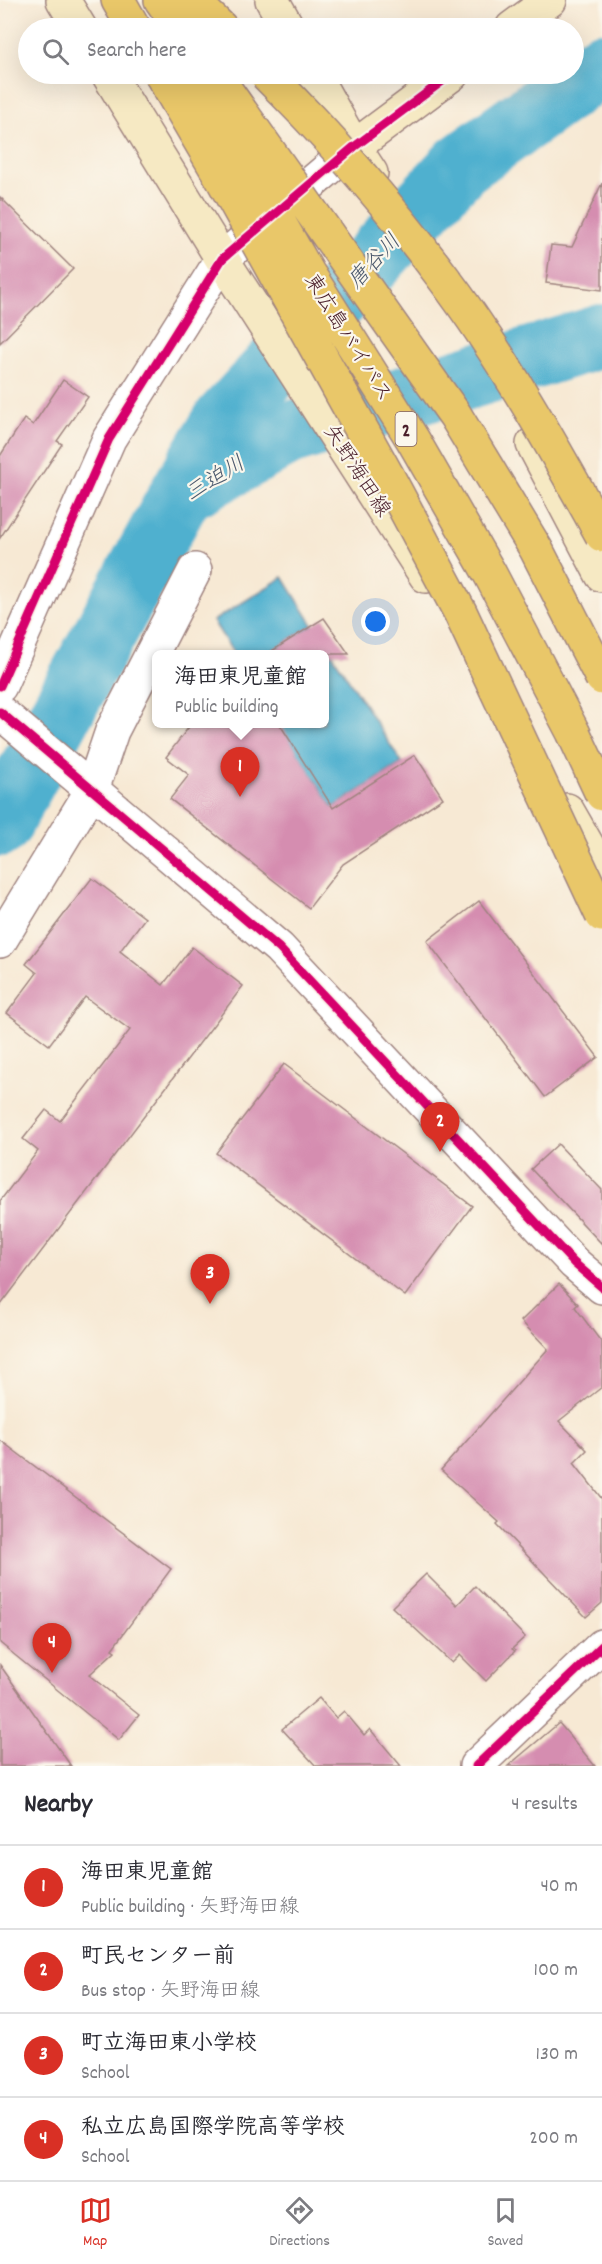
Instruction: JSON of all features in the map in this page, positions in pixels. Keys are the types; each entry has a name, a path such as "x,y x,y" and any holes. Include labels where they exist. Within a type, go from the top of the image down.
{"highway":[{"path":"118,0 128,18"},
{"path":"151,0 162,18"},
{"path":"161,0 174,18"},
{"path":"192,0 211,18"},
{"path":"166,84 224,182 377,456 460,612 602,915"},
{"name":"東広島バイパス","path":"200,84 308,273 413,440 478,554 573,732 602,794"},
{"name":"東広島バイパス","path":"221,84 455,415 536,549 602,678"},
{"path":"276,84 368,182 443,277 525,402 602,535"}],"main road":[{"path":"63,0 74,18"},
{"path":"272,0 282,18"},
{"path":"526,18 550,0"},
{"name":"矢野海田線","path":"114,84 222,259 428,579 602,871"},
{"path":"319,84 543,462 602,576"},
{"path":"354,147 439,84"}],"street":[{"path":"354,147 222,259 109,439 2,705 80,781 279,948 574,1263 602,1287"},
{"path":"154,650 195,570"},
{"path":"0,941 80,781 112,731 152,653"},
{"path":"476,1766 602,1646"}],"water":[{"path":"283,577 313,625 273,650 231,650 213,621"},
{"path":"329,649 402,763 333,808 282,728 329,728"}],"building":[{"path":"602,183 602,290 546,283 551,245 572,247"},
{"path":"0,197 73,269 0,343"},
{"path":"63,380 88,397 57,441 62,444 0,538 0,456 24,419 33,425"},
{"path":"324,618 349,654 329,654 329,650 273,650"},
{"path":"188,728 282,728 333,808 415,755 443,798 343,864 309,908 170,799 189,775 166,757"},
{"path":"92,878 145,918 120,951 163,985 192,947 243,986 0,1306 0,1201 38,1151 23,1139 46,1110 60,1121 130,1030 85,997 49,1045 7,1013 37,973 26,964"},
{"path":"479,901 598,1057 545,1097 427,941"},
{"path":"284,1064 472,1206 405,1296 216,1153"},
{"path":"558,1144 602,1190 602,1244 531,1169"},
{"path":"559,1284 578,1304 575,1307 602,1343 602,1387 559,1421 587,1450 574,1463 602,1499 602,1603 586,1617 497,1524 499,1522 441,1470 548,1349 521,1321"},
{"path":"0,1440 171,1569 112,1649 115,1651 89,1675 139,1715 119,1740 0,1643"},
{"path":"426,1574 457,1605 475,1586 525,1637 512,1649 515,1651 486,1681 460,1655 452,1663 392,1607"},
{"path":"0,1665 71,1766 0,1766"},
{"path":"319,1698 336,1718 344,1711 364,1735 370,1729 401,1766 316,1766 282,1729"},
{"path":"559,1723 595,1766 508,1766"}],"waterway":[{"name":"唐谷川","path":"584,77 602,64"},
{"name":"唐谷川","path":"0,825 182,492 225,420 461,165 574,84"},
{"name":"三迫川","path":"182,492 288,434 602,336"}],"cycle path":[{"path":"0,686 109,439 222,259 354,147 439,84"},
{"path":"0,712 279,948 574,1263 602,1287"},
{"path":"476,1766 602,1646"}],"place":[{"name":"海田東児童館","path":"240,797"},
{"name":"町民センター前","path":"440,1152"},
{"name":"町立海田東小学校","path":"210,1304"},
{"name":"私立広島国際学院高等学校","path":"52,1673"}]}
